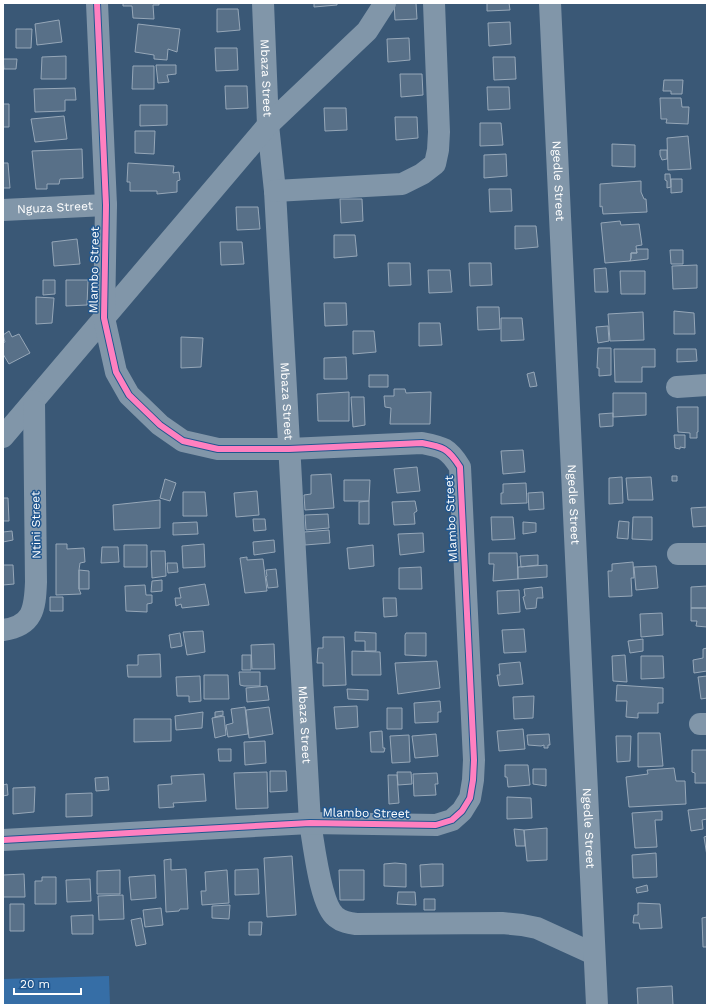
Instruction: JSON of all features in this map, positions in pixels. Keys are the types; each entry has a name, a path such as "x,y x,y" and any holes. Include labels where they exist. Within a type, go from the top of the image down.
{"street":[{"name":"Mlambo Street","path":"3,840 310,823 436,825 452,820 462,811 470,798 473,780 474,760 460,467 452,454 441,447 422,442 289,449 218,450 183,440 160,425 129,395 116,372 104,318 106,205 97,3"},
{"name":"Mbaza Street","path":"263,3 268,125 275,192 310,823 323,896 329,909 335,917 343,922 356,924 502,923 522,925 537,928 594,954"},
{"path":"3,437 268,125 367,31 385,3"},
{"path":"275,192 402,184 422,174 435,164 438,150 439,132 434,3"},
{"name":"Ngedle Street","path":"550,3 597,1005"},
{"name":"Nguza Street","path":"3,210 106,205"},
{"path":"677,387 707,385"},
{"name":"Ntini Street","path":"3,630 12,629 25,622 36,603 34,401"},
{"path":"678,554 707,554"}],"shaded area":[{"path":"109,976 110,1005 3,1005 3,979"}],"building":[{"path":"123,3 159,3 159,5 153,5 154,19 133,18 132,6 123,6"},
{"path":"314,3 337,3 337,5 314,7"},
{"path":"394,3 416,3 417,19 395,20"},
{"path":"487,3 509,3 510,10 487,11"},
{"path":"217,9 238,9 240,30 217,32"},
{"path":"59,20 62,42 37,45 35,24"},
{"path":"510,22 511,44 489,46 488,23"},
{"path":"138,24 180,29 177,52 168,49 167,60 154,59 154,55 135,52"},
{"path":"16,29 32,29 31,48 16,48"},
{"path":"409,38 410,60 388,62 387,39"},
{"path":"215,48 237,48 238,70 216,71"},
{"path":"66,56 66,79 41,79 42,57"},
{"path":"493,57 515,57 516,79 494,80"},
{"path":"3,59 17,59 16,69 4,69"},
{"path":"156,65 176,65 176,74 167,75 169,82 158,83"},
{"path":"133,66 154,66 154,89 132,89"},
{"path":"400,74 422,74 423,95 401,97"},
{"path":"664,80 683,80 682,94 671,94 671,91 663,91"},
{"path":"225,86 247,86 248,108 226,109"},
{"path":"487,87 509,87 510,109 488,110"},
{"path":"75,88 76,100 65,100 65,111 35,112 34,89"},
{"path":"660,98 681,98 682,107 689,107 688,124 666,123 667,119 661,119"},
{"path":"3,104 9,104 9,127 3,127"},
{"path":"140,105 167,105 167,125 140,126"},
{"path":"324,108 346,108 347,130 325,131"},
{"path":"64,116 67,139 35,142 31,119"},
{"path":"395,117 417,117 418,138 396,140"},
{"path":"480,123 501,123 503,145 480,146"},
{"path":"135,131 155,131 154,154 135,153"},
{"path":"688,136 691,169 668,170 667,138"},
{"path":"612,144 635,145 635,167 612,166"},
{"path":"82,149 83,178 60,179 59,184 47,184 47,189 36,189 32,151"},
{"path":"660,150 667,150 667,159 662,160"},
{"path":"506,154 507,176 484,178 484,155"},
{"path":"3,163 8,163 10,188 3,188"},
{"path":"128,163 174,166 173,173 179,172 180,180 177,181 177,192 157,194 157,191 130,191 130,182 127,182"},
{"path":"665,174 670,174 671,187 667,188"},
{"path":"671,179 682,179 682,192 671,193"},
{"path":"641,181 641,192 644,199 646,199 647,212 603,214 602,206 600,207 600,184"},
{"path":"489,189 511,189 512,211 490,212"},
{"path":"340,199 362,199 363,221 341,223"},
{"path":"236,207 258,207 260,229 237,230"},
{"path":"620,221 621,225 639,224 642,245 636,246 637,253 631,253 630,261 605,263 601,223"},
{"path":"515,226 536,226 538,247 515,249"},
{"path":"334,235 355,235 357,256 334,258"},
{"path":"77,239 80,264 54,266 52,242"},
{"path":"220,242 242,242 244,264 221,265"},
{"path":"636,249 648,249 648,259 630,261 631,253 637,253"},
{"path":"670,250 683,250 683,264 671,264"},
{"path":"388,263 410,263 411,285 389,286"},
{"path":"469,263 491,263 492,285 470,286"},
{"path":"697,265 697,288 673,289 672,266"},
{"path":"606,268 608,292 595,292 594,269"},
{"path":"428,270 450,270 452,292 429,293"},
{"path":"620,271 645,271 645,294 621,294"},
{"path":"43,280 55,280 55,294 43,295"},
{"path":"66,280 88,280 87,305 66,306"},
{"path":"36,297 54,298 52,323 36,324"},
{"path":"324,303 346,303 347,325 325,326"},
{"path":"477,307 499,307 500,329 478,330"},
{"path":"674,311 694,313 695,334 674,334"},
{"path":"643,312 644,340 610,341 608,314"},
{"path":"501,318 522,318 524,340 501,341"},
{"path":"419,323 440,323 442,345 419,346"},
{"path":"608,326 609,341 598,343 596,327"},
{"path":"9,331 12,337 19,334 30,353 9,364 3,354 3,343 5,342 3,335"},
{"path":"353,331 374,331 376,352 353,354"},
{"path":"181,337 203,338 201,367 181,368"},
{"path":"598,348 611,348 611,375 599,376 599,368 597,368"},
{"path":"614,349 655,349 655,367 642,367 642,382 615,382"},
{"path":"677,349 696,349 697,361 677,362"},
{"path":"346,357 347,379 324,379 324,358"},
{"path":"534,372 537,386 530,387 527,374"},
{"path":"369,375 388,375 388,387 369,387"},
{"path":"394,389 405,389 406,393 431,392 430,424 390,424 391,408 385,407 384,396 394,396"},
{"path":"349,392 349,421 318,421 317,394"},
{"path":"613,393 646,393 646,415 613,417"},
{"path":"351,397 364,397 365,425 353,427"},
{"path":"677,407 698,407 697,438 690,438 690,433 678,432"},
{"path":"613,413 613,426 600,427 599,414"},
{"path":"674,435 685,435 685,448 675,448"},
{"path":"523,450 525,472 503,474 501,451"},
{"path":"417,467 420,491 397,493 394,469"},
{"path":"331,474 334,508 305,510 304,495 311,494 311,475"},
{"path":"672,476 677,476 677,481 672,481"},
{"path":"622,477 623,503 609,504 609,478"},
{"path":"651,477 653,500 628,500 626,478"},
{"path":"165,479 176,483 170,501 160,498"},
{"path":"344,480 370,480 369,501 344,501"},
{"path":"526,483 527,503 501,504 503,484"},
{"path":"257,491 259,515 236,517 234,493"},
{"path":"183,492 205,492 207,516 183,516"},
{"path":"543,492 544,509 529,510 528,493"},
{"path":"3,498 8,498 9,521 3,521"},
{"path":"160,500 160,528 114,530 113,505"},
{"path":"369,501 369,524 359,524 359,502"},
{"path":"415,501 417,511 414,513 415,524 394,525 392,502"},
{"path":"707,507 707,526 693,527 691,508"},
{"path":"328,514 329,528 306,530 305,515"},
{"path":"491,517 513,517 515,539 492,540"},
{"path":"633,517 652,517 652,540 632,539"},
{"path":"253,519 265,519 266,530 254,531"},
{"path":"619,521 629,522 628,539 617,538"},
{"path":"197,522 198,534 173,535 173,523"},
{"path":"523,522 536,523 536,532 523,534"},
{"path":"329,530 330,543 305,545 304,532"},
{"path":"12,531 13,540 3,542 3,532"},
{"path":"423,533 424,552 400,555 398,534"},
{"path":"274,540 275,552 254,555 253,542"},
{"path":"56,544 67,544 67,549 84,548 85,562 80,563 79,570 79,589 81,594 56,595"},
{"path":"204,544 205,567 183,568 182,546"},
{"path":"124,545 147,545 147,567 124,567"},
{"path":"373,545 374,566 349,569 347,548"},
{"path":"102,547 118,547 119,562 101,563"},
{"path":"151,551 165,551 166,576 152,578"},
{"path":"489,553 517,553 518,579 493,581 494,564 489,564"},
{"path":"538,555 538,565 521,567 520,556"},
{"path":"247,557 247,560 263,559 267,591 245,593 240,558"},
{"path":"633,562 634,578 631,578 632,596 609,597 608,571 612,571 612,564"},
{"path":"167,563 177,563 178,572 168,573"},
{"path":"3,565 13,565 14,584 3,585"},
{"path":"547,565 547,577 518,579 518,567"},
{"path":"656,566 658,588 636,590 634,567"},
{"path":"421,567 422,589 399,589 399,568"},
{"path":"276,569 278,587 268,588 266,570"},
{"path":"79,570 89,571 89,589 79,589"},
{"path":"162,580 162,591 151,592 152,581"},
{"path":"205,584 209,605 182,608 181,604 176,606 175,598 181,598 179,588"},
{"path":"145,585 146,595 152,595 152,603 147,604 147,612 126,611 125,586"},
{"path":"707,586 707,608 691,608 691,587"},
{"path":"542,587 543,598 537,598 536,608 526,609 523,597 525,596 524,589"},
{"path":"519,590 520,612 498,614 497,591"},
{"path":"50,597 63,597 63,611 50,611"},
{"path":"383,598 396,598 397,616 384,617"},
{"path":"691,608 707,608 707,627 696,626 697,621 691,621"},
{"path":"662,613 663,635 641,637 640,614"},
{"path":"524,629 526,652 504,653 502,630"},
{"path":"203,631 205,652 187,655 183,632"},
{"path":"355,632 376,633 376,651 365,651 365,641 355,641"},
{"path":"180,633 182,646 171,648 169,635"},
{"path":"406,633 426,633 426,656 405,655"},
{"path":"323,637 344,637 346,685 323,686 323,663 317,663 318,648 323,648"},
{"path":"643,639 643,651 630,653 628,641"},
{"path":"274,644 275,669 252,669 251,645"},
{"path":"707,648 707,671 694,673 693,660 703,658 703,649"},
{"path":"352,651 380,652 381,675 352,675"},
{"path":"160,654 161,677 128,677 127,665 138,665 138,655"},
{"path":"242,655 251,655 251,670 242,670"},
{"path":"625,655 627,682 613,681 612,656"},
{"path":"641,656 663,656 664,678 641,679"},
{"path":"437,661 440,688 398,694 395,663"},
{"path":"520,662 523,684 499,686 497,675 500,675 499,664"},
{"path":"239,672 260,672 260,686 240,685"},
{"path":"204,675 228,675 229,699 204,699"},
{"path":"200,676 201,701 189,702 189,696 177,696 176,677"},
{"path":"707,676 707,698 701,699 698,677"},
{"path":"617,685 663,688 663,703 658,703 658,713 638,713 638,718 626,717 627,701 616,701"},
{"path":"267,686 269,700 247,702 246,688"},
{"path":"347,689 368,690 368,700 348,699"},
{"path":"534,696 533,718 514,719 513,697"},
{"path":"440,701 441,712 438,712 438,722 415,723 414,703"},
{"path":"357,706 358,727 336,729 334,707"},
{"path":"245,707 248,734 228,737 226,725 233,723 231,709"},
{"path":"269,707 273,734 249,738 246,710"},
{"path":"387,708 402,708 402,729 387,729"},
{"path":"223,711 223,715 215,717 215,712"},
{"path":"203,712 202,728 176,730 175,716"},
{"path":"224,716 226,735 215,738 212,718"},
{"path":"134,719 171,719 171,741 134,742"},
{"path":"523,729 525,749 499,751 497,731"},
{"path":"382,731 383,748 385,748 384,752 371,752 370,732"},
{"path":"638,733 660,733 663,766 638,767"},
{"path":"436,734 438,756 415,758 412,736"},
{"path":"549,734 550,745 548,745 548,748 544,748 544,745 528,745 527,735"},
{"path":"409,735 410,762 392,763 390,736"},
{"path":"616,736 631,736 630,761 617,762"},
{"path":"265,741 266,763 245,765 244,742"},
{"path":"218,749 231,749 231,761 219,761"},
{"path":"692,750 707,750 707,783 695,783 695,773 692,772"},
{"path":"505,765 528,765 530,785 508,787 507,777 505,777"},
{"path":"674,768 676,781 685,781 686,804 629,807 626,777 648,774 647,770"},
{"path":"533,769 546,769 546,786 533,784"},
{"path":"270,771 286,771 287,791 270,792"},
{"path":"267,772 268,808 236,809 234,773"},
{"path":"397,772 411,772 412,784 398,785"},
{"path":"437,773 438,784 435,784 436,795 414,796 413,774"},
{"path":"204,774 206,801 173,803 174,807 159,808 158,785 172,784 171,776"},
{"path":"388,775 397,775 399,803 389,804"},
{"path":"108,777 109,790 96,791 95,778"},
{"path":"7,784 8,795 3,796 3,785"},
{"path":"35,787 34,812 13,814 13,788"},
{"path":"92,793 92,816 66,817 66,794"},
{"path":"507,797 531,798 532,818 507,819"},
{"path":"707,808 707,819 702,820 703,829 691,831 688,810"},
{"path":"662,811 662,820 655,820 657,847 635,848 632,813"},
{"path":"547,828 547,860 527,861 524,830"},
{"path":"514,829 524,830 525,846 516,846"},
{"path":"707,836 707,856 704,837"},
{"path":"656,853 657,877 633,878 632,855"},
{"path":"292,856 296,915 267,917 264,858"},
{"path":"171,859 171,870 186,869 188,909 166,912 164,860"},
{"path":"384,864 406,864 406,887 384,886"},
{"path":"443,864 443,886 421,887 420,865"},
{"path":"258,869 259,894 235,895 235,870"},
{"path":"120,870 120,894 97,894 97,871"},
{"path":"227,870 229,903 202,905 201,891 206,891 205,872"},
{"path":"339,870 364,870 364,900 340,900"},
{"path":"24,874 25,897 3,897 3,875"},
{"path":"155,875 156,898 131,900 129,877"},
{"path":"42,877 56,877 56,904 35,904 35,881 42,881"},
{"path":"90,879 91,901 67,902 66,880"},
{"path":"647,885 648,891 637,893 636,888"},
{"path":"398,892 415,892 416,905 397,904"},
{"path":"123,895 124,919 99,920 98,896"},
{"path":"424,899 435,899 435,910 424,910"},
{"path":"638,903 660,904 662,928 640,929 639,923 633,923 634,915 638,915"},
{"path":"10,904 24,904 24,931 10,931"},
{"path":"230,905 229,919 212,918 212,906"},
{"path":"161,908 163,925 145,927 143,910"},
{"path":"93,915 93,934 72,934 71,916"},
{"path":"707,917 707,947 703,947 702,918"},
{"path":"141,918 146,944 136,946 131,920"},
{"path":"249,922 262,922 261,935 249,935"},
{"path":"672,986 673,1005 638,1005 637,988"}],"cycle path":[{"path":"3,840 310,823 436,825 452,820 462,811 470,798 473,780 474,760 460,467 452,456 440,447 422,443 289,449 218,449 183,441 160,425 129,395 116,372 104,318 106,205 97,3"}]}
